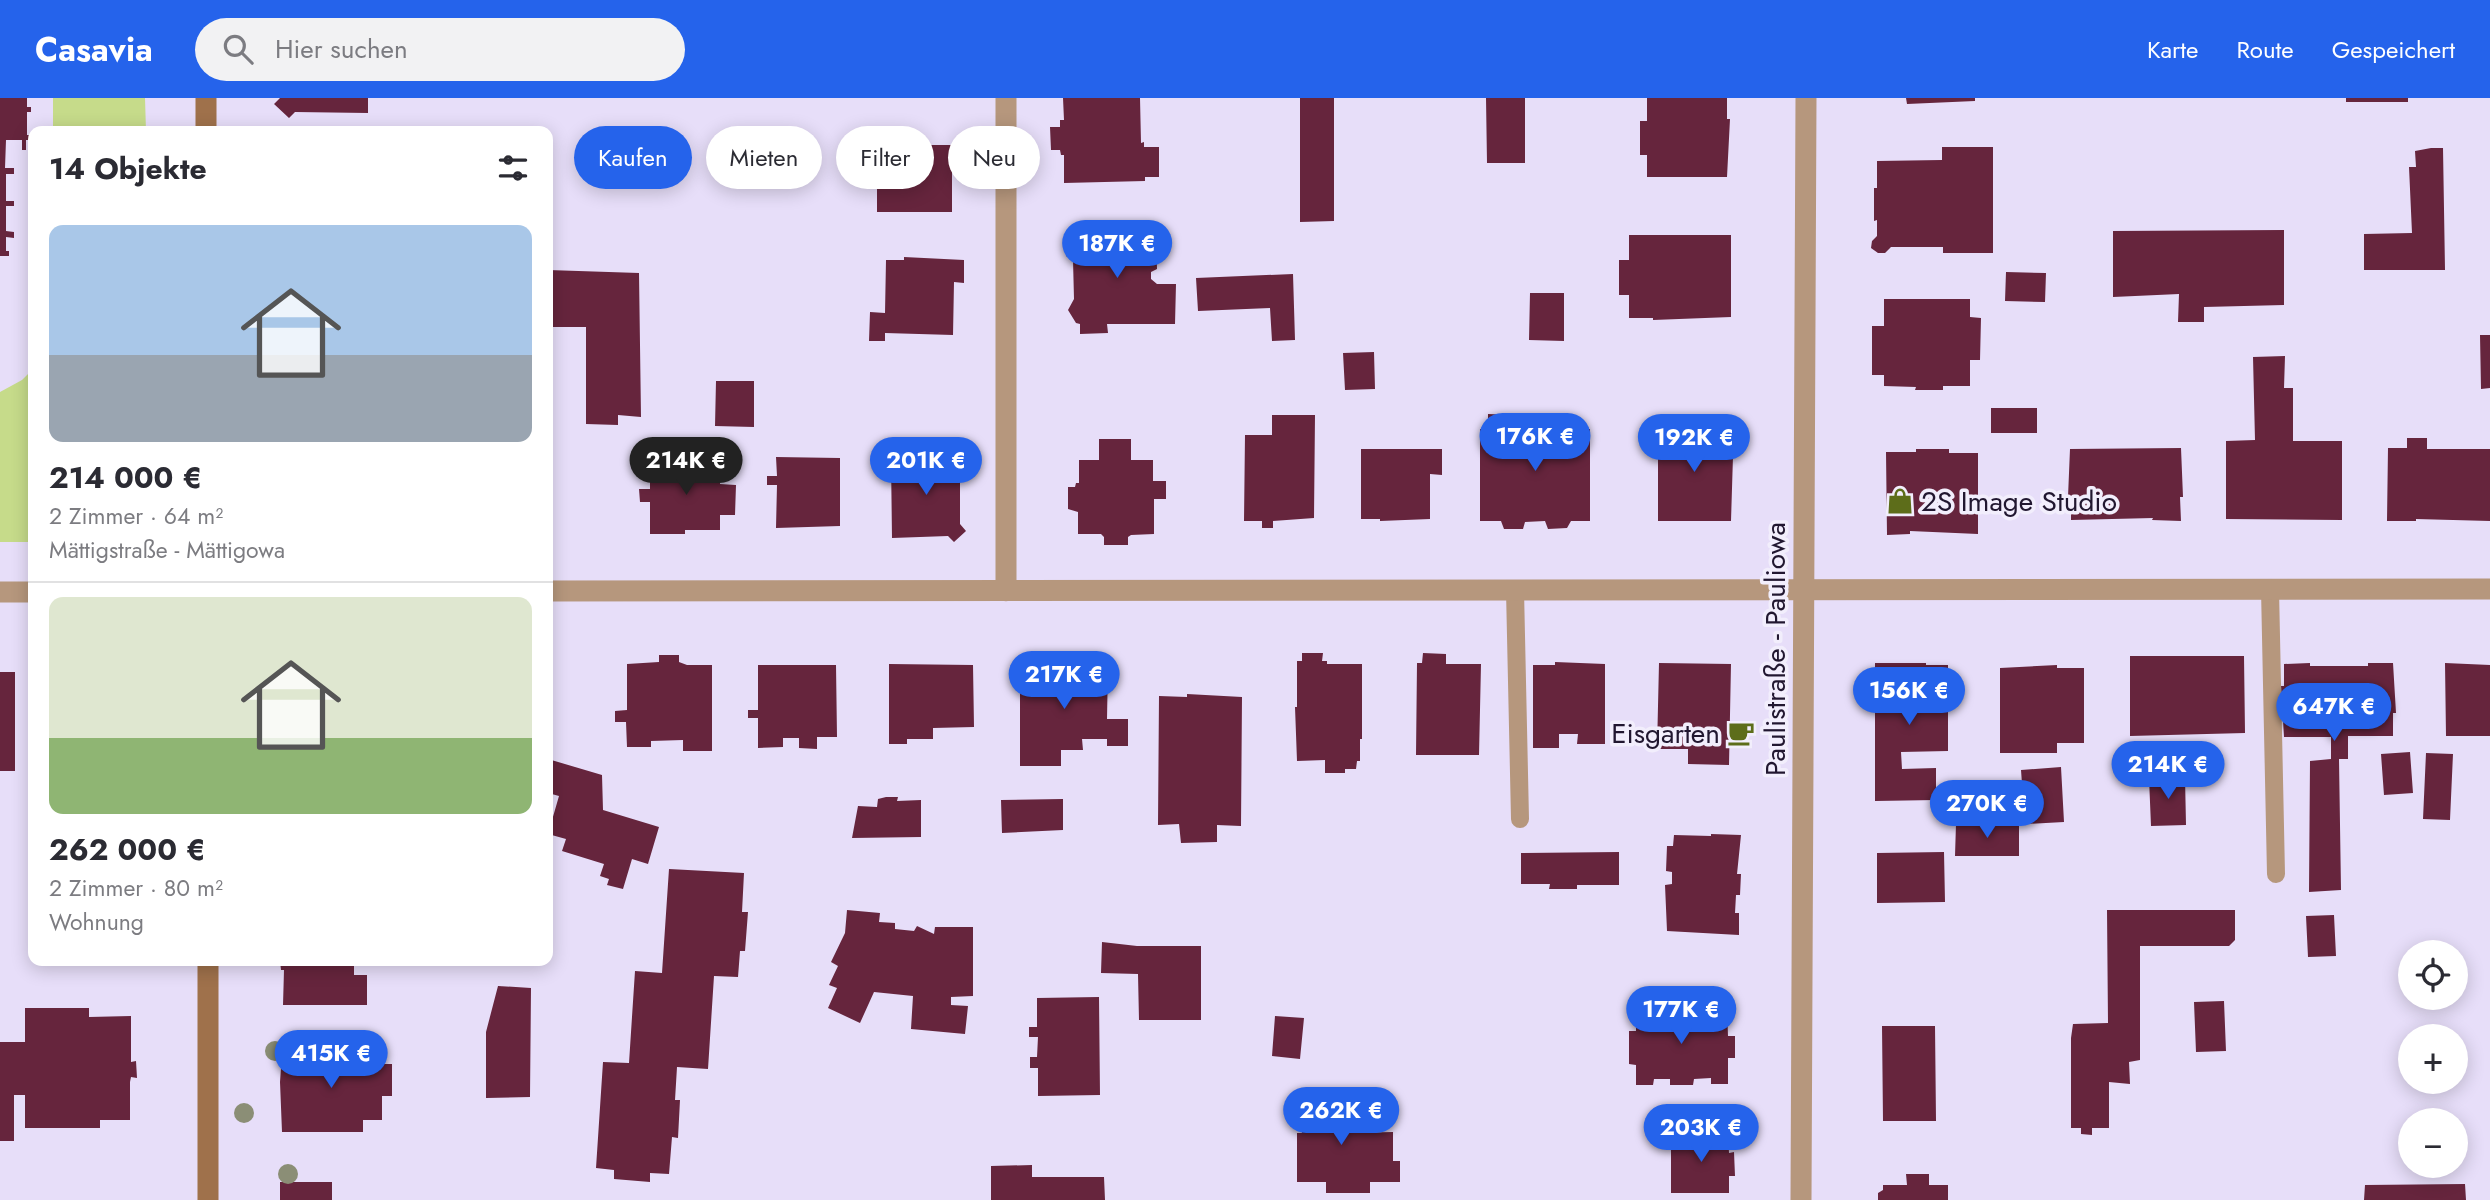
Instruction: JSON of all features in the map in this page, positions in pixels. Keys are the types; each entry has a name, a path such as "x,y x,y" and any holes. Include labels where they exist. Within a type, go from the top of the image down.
{"street":[{"path":"206,98 206,126"},
{"path":"1006,98 1006,591"},
{"name":"Paulistraße - Pauliowa","path":"1801,1200 1806,98"},
{"path":"553,592 2490,589"},
{"path":"0,592 28,592"},
{"path":"208,966 208,1200"}],"lane":[{"path":"2270,589 2276,874"},
{"path":"1516,590 1520,819"}],"green space":[{"path":"53,98 145,98 146,126 53,126"},
{"path":"28,374 28,542 0,542 0,392"}],"building":[{"path":"0,98 27,98 27,107 31,107 31,112 27,112 26,150 22,150 22,140 6,140 5,168 14,168 14,174 6,174 6,201 14,201 14,206 6,206 6,231 14,232 14,238 6,237 6,251 9,251 9,256 0,256"},
{"path":"280,98 368,98 368,113 295,112 289,118 274,104"},
{"path":"1063,98 1140,98 1141,143 1144,142 1144,147 1159,147 1159,177 1145,177 1145,181 1064,183 1064,155 1061,155 1060,150 1051,150 1050,127 1060,127 1060,120 1064,120"},
{"path":"1300,98 1334,98 1334,221 1300,222"},
{"path":"1486,98 1525,98 1525,163 1487,163"},
{"path":"1647,98 1727,98 1727,119 1730,119 1727,177 1647,177 1647,155 1640,155 1640,121 1647,121"},
{"path":"1906,98 1975,98 1975,101 1907,104"},
{"path":"2346,98 2408,98 2408,102 2346,102"},
{"path":"934,145 948,145 948,189 952,189 952,212 877,212 877,189 934,189"},
{"path":"1942,147 1993,147 1993,253 1943,253 1943,247 1891,247 1885,253 1878,253 1871,248 1872,241 1877,236 1874,188 1877,188 1877,161 1942,160"},
{"path":"2443,148 2445,270 2364,270 2364,234 2412,233 2409,167 2416,167 2415,151"},
{"path":"1156,228 1157,269 1151,272 1151,279 1157,284 1176,284 1175,324 1107,324 1108,333 1080,334 1080,324 1076,323 1068,310 1074,299 1073,260 1066,256 1066,235 1076,232 1076,229"},
{"path":"2284,230 2284,305 2204,307 2204,322 2178,322 2179,294 2113,297 2113,231"},
{"path":"1629,235 1731,235 1731,317 1653,320 1629,318 1629,295 1619,295 1619,260 1629,260"},
{"path":"904,257 964,260 964,283 954,282 953,335 885,333 885,341 869,341 870,312 885,313 886,260 904,260"},
{"path":"553,270 639,273 641,417 618,415 618,425 586,424 586,327 553,327"},
{"path":"2006,272 2046,273 2045,302 2005,301"},
{"path":"1293,274 1295,340 1272,341 1270,308 1198,311 1196,278"},
{"path":"1530,293 1564,293 1564,341 1529,340"},
{"path":"1884,299 1970,299 1970,317 1981,318 1980,360 1970,360 1970,386 1915,390 1916,387 1884,386 1884,375 1872,375 1872,326 1884,326"},
{"path":"2480,335 2490,335 2490,388 2481,389"},
{"path":"1374,352 1375,389 1345,390 1343,353"},
{"path":"2285,356 2284,388 2293,388 2293,441 2342,441 2342,520 2226,519 2226,441 2255,440 2253,357"},
{"path":"716,381 754,381 754,427 715,426"},
{"path":"1991,408 2037,408 2037,433 1991,433"},
{"path":"1488,414 1512,415 1512,429 1540,429 1540,414 1567,414 1567,429 1590,429 1590,521 1571,521 1567,528 1548,529 1545,521 1525,522 1523,529 1504,529 1501,521 1480,521 1480,429 1488,429"},
{"path":"1272,415 1315,415 1314,518 1273,521 1273,528 1262,528 1262,521 1244,521 1245,435 1272,435"},
{"path":"1731,428 1731,521 1658,521 1658,445 1648,446 1649,430"},
{"path":"2407,438 2427,438 2427,449 2490,449 2490,521 2387,521 2388,448 2407,448"},
{"path":"1099,439 1131,439 1131,460 1153,460 1153,481 1166,481 1166,499 1154,499 1154,534 1131,535 1128,537 1128,545 1104,545 1104,537 1101,534 1078,534 1078,512 1068,509 1068,487 1075,487 1076,483 1079,483 1079,460 1099,460"},
{"path":"2181,448 2181,521 2152,520 2153,518 2071,520 2071,497 2068,497 2070,449"},
{"path":"1361,449 1442,449 1442,475 1430,474 1430,519 1361,519"},
{"path":"1916,449 1949,449 1949,453 1978,453 1978,534 1910,531 1910,534 1887,535 1886,452 1916,452"},
{"path":"960,454 960,524 966,531 954,542 948,536 892,538 891,459 935,459 936,455"},
{"path":"650,456 688,456 688,469 720,469 720,484 736,485 735,515 720,515 720,530 650,534 650,502 640,502 639,489 650,489"},
{"path":"776,457 840,458 840,526 776,528 777,485 767,485 767,476 777,476"},
{"path":"1302,653 1323,653 1322,661 1327,661 1327,664 1362,664 1362,739 1360,761 1357,761 1356,769 1345,769 1345,773 1325,773 1325,760 1297,761 1297,661 1302,661"},
{"path":"1423,653 1446,654 1446,664 1481,664 1479,755 1416,755 1417,663 1422,663"},
{"path":"659,655 679,655 679,662 687,665 712,665 712,751 683,751 683,740 651,741 651,747 627,747 626,722 615,722 615,711 627,710 627,664 659,662"},
{"path":"2130,656 2244,656 2245,733 2130,736"},
{"path":"1555,662 1605,664 1605,744 1577,744 1578,734 1559,734 1559,748 1533,748 1533,665 1555,665"},
{"path":"1659,663 1731,664 1729,765 1688,764 1688,749 1657,749"},
{"path":"1875,663 1948,665 1948,751 1901,752 1902,769 1936,768 1936,800 1875,801"},
{"path":"2310,663 2310,666 2368,666 2368,663 2393,663 2396,713 2393,713 2393,736 2348,736 2348,759 2339,759 2341,890 2309,892 2310,761 2331,759 2331,737 2284,737 2281,686 2284,686 2284,664"},
{"path":"2445,663 2490,665 2490,736 2446,736"},
{"path":"889,664 973,665 974,727 933,728 933,739 907,739 907,744 889,744"},
{"path":"1020,664 1108,664 1107,719 1128,719 1128,746 1107,746 1107,739 1082,739 1083,750 1061,750 1061,766 1020,766"},
{"path":"758,665 836,665 837,737 817,737 817,749 799,748 799,738 783,738 783,747 758,748 758,718 748,718 748,710 758,710"},
{"path":"2057,665 2057,668 2084,668 2084,743 2057,743 2057,753 2000,753 2000,668"},
{"path":"0,672 15,672 15,771 0,771"},
{"path":"1187,694 1242,697 1241,826 1217,825 1217,842 1181,843 1179,824 1158,825 1159,696 1187,697"},
{"path":"2410,752 2413,793 2384,795 2381,754"},
{"path":"2426,753 2453,754 2450,820 2423,819"},
{"path":"553,760 602,775 603,810 659,827 648,864 632,859 623,889 607,885 609,879 600,876 604,864 562,851 566,839 553,835 553,817 559,796 553,794"},
{"path":"2061,767 2064,822 2025,824 2021,770"},
{"path":"2185,777 2186,825 2151,826 2149,778"},
{"path":"898,797 897,801 921,800 921,837 852,838 858,806 877,807 878,799"},
{"path":"1063,799 1063,830 1002,833 1001,800"},
{"path":"1956,824 2019,824 2019,856 1955,856"},
{"path":"1674,835 1741,835 1737,874 1741,874 1740,895 1736,895 1735,913 1739,913 1739,935 1667,931 1665,885 1672,884 1672,872 1666,871 1667,846 1673,846"},
{"path":"1619,852 1619,885 1577,885 1577,889 1549,889 1550,884 1521,884 1521,853"},
{"path":"1944,852 1945,902 1877,903 1877,853"},
{"path":"669,869 744,873 742,912 748,912 745,951 740,951 738,977 714,976 708,1069 677,1067 675,1100 680,1100 678,1138 672,1137 669,1174 650,1173 650,1182 614,1179 614,1170 596,1168 603,1062 629,1063 635,971 662,973"},
{"path":"847,910 880,913 879,922 895,923 895,929 914,931 917,926 934,934 935,927 973,927 973,996 951,997 951,1005 968,1006 965,1034 911,1029 913,996 874,992 860,1023 828,1008 837,988 829,985 838,966 831,962 845,933"},
{"path":"2107,910 2235,910 2235,940 2229,946 2140,946 2140,1060 2129,1062 2130,1084 2109,1082 2109,1128 2092,1128 2092,1135 2081,1134 2081,1128 2071,1128 2071,1038 2073,1024 2108,1023"},
{"path":"2334,915 2336,956 2308,957 2306,916"},
{"path":"1102,942 1137,946 1201,946 1201,1020 1139,1020 1138,974 1101,973"},
{"path":"281,966 354,966 354,975 367,975 367,1005 283,1005 284,970 281,970"},
{"path":"498,986 531,988 530,1097 486,1098 486,1032"},
{"path":"1099,997 1100,1095 1038,1096 1038,1068 1030,1068 1030,1057 1037,1057 1038,1037 1029,1037 1029,1027 1037,1027 1037,998"},
{"path":"2224,1001 2226,1051 2196,1052 2194,1002"},
{"path":"25,1008 89,1008 89,1017 131,1016 131,1062 136,1061 137,1078 131,1077 130,1082 130,1120 100,1120 100,1128 25,1128 25,1095 14,1095 14,1141 0,1141 0,1042 25,1042"},
{"path":"1727,1009 1728,1036 1735,1036 1735,1058 1728,1058 1728,1084 1711,1084 1711,1078 1694,1079 1693,1085 1670,1085 1670,1079 1654,1079 1653,1085 1636,1085 1636,1065 1629,1064 1629,1031 1636,1031 1636,1010"},
{"path":"1275,1016 1304,1018 1300,1059 1272,1056"},
{"path":"1882,1026 1935,1026 1936,1121 1883,1121"},
{"path":"302,1042 325,1042 324,1054 364,1054 364,1057 373,1057 374,1064 392,1064 392,1096 382,1096 382,1120 363,1120 363,1132 282,1132 282,1054 301,1053"},
{"path":"1302,1092 1352,1092 1352,1133 1393,1132 1393,1161 1400,1161 1400,1182 1370,1182 1370,1193 1326,1193 1326,1182 1297,1182 1297,1133 1302,1133"},
{"path":"1728,1135 1729,1153 1734,1152 1735,1176 1729,1176 1729,1193 1671,1193 1671,1136"},
{"path":"1032,1165 1032,1177 1104,1177 1105,1200 991,1200 991,1166"},
{"path":"1906,1174 1929,1174 1929,1185 1948,1185 1948,1200 1878,1200 1878,1193 1883,1190 1883,1185 1907,1185"},
{"path":"280,1182 332,1182 332,1200 280,1200"},
{"path":"2465,1184 2466,1200 2364,1200 2365,1185"}],"place":[{"name":"2S Image Studio","path":"1900,501"},
{"name":"Eisgarten","path":"1741,733"}]}
